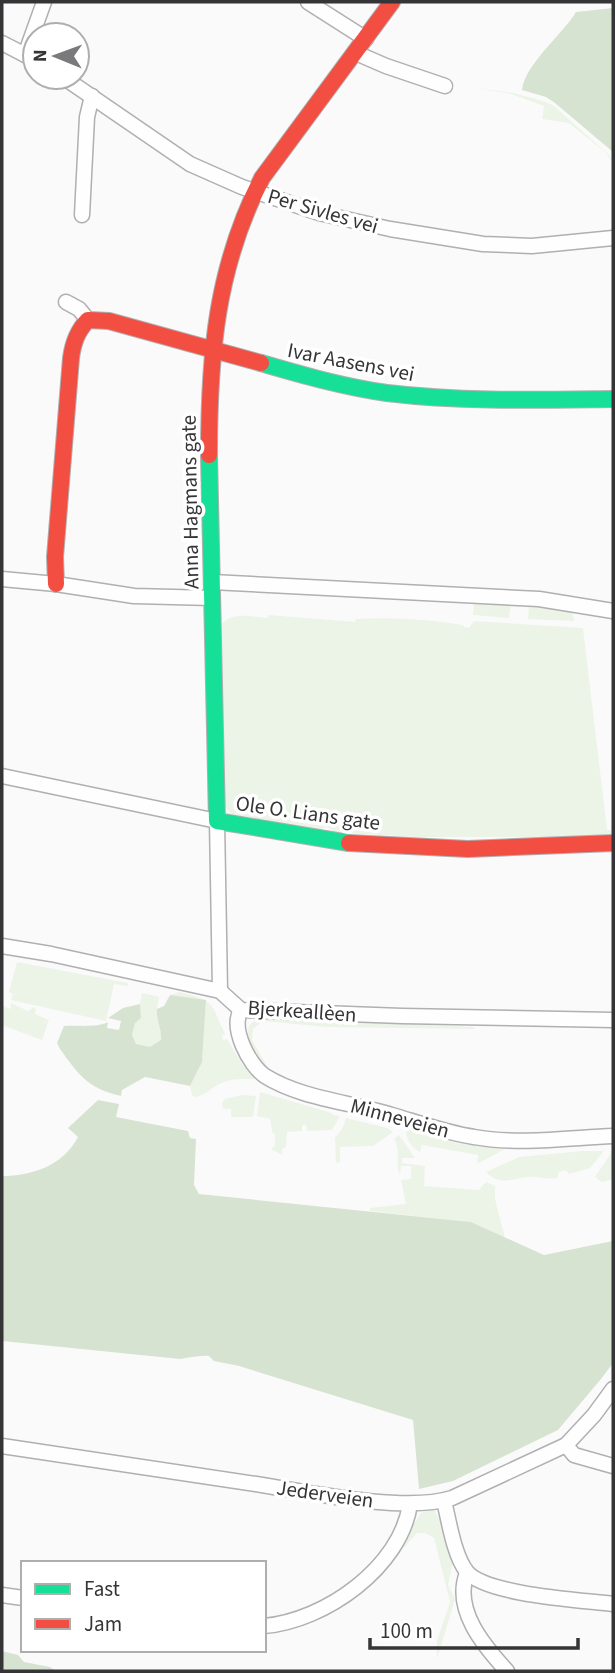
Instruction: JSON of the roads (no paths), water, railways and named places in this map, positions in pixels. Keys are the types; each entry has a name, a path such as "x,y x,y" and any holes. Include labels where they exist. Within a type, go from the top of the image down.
{"street":[{"path":"39,21 44,2"},
{"path":"308,2 366,39"},
{"name":"Anna Hagmans gate","path":"220,991 209,465 212,351 226,272 254,191 281,150 392,2"},
{"path":"2,43 21,52"},
{"path":"356,53 446,86"},
{"name":"Per Sivles vei","path":"84,91 190,164 254,191 343,219 459,241 532,246 613,239"},
{"path":"82,215 87,117 92,96"},
{"path":"56,584 55,558 71,358 73,343 88,320 79,309 66,302"},
{"name":"Ivar Aasens vei","path":"88,320 109,321 334,384 387,393 490,401 613,398"},
{"path":"2,579 134,596 212,590 539,599 613,611"},
{"name":"Ole O. Lians gate","path":"2,776 286,835 369,845 491,848 613,843"},
{"name":"Bjerkeallèen","path":"2,946 220,991 241,1010 613,1020"},
{"name":"Minneveien","path":"241,1010 237,1016 237,1030 250,1059 263,1075 305,1092 475,1137 517,1140 613,1136"},
{"name":"Jederveien","path":"2,1446 347,1497 410,1504 444,1501 566,1445 613,1390"},
{"path":"566,1445 574,1455 613,1466"},
{"path":"444,1501 461,1562 467,1573 478,1581 503,1589 613,1604"},
{"path":"266,1626 307,1617 356,1587 399,1538 407,1521 410,1504"},
{"path":"467,1573 463,1585 466,1608 477,1634 507,1671"},
{"path":"2,1595 21,1598"}]}
